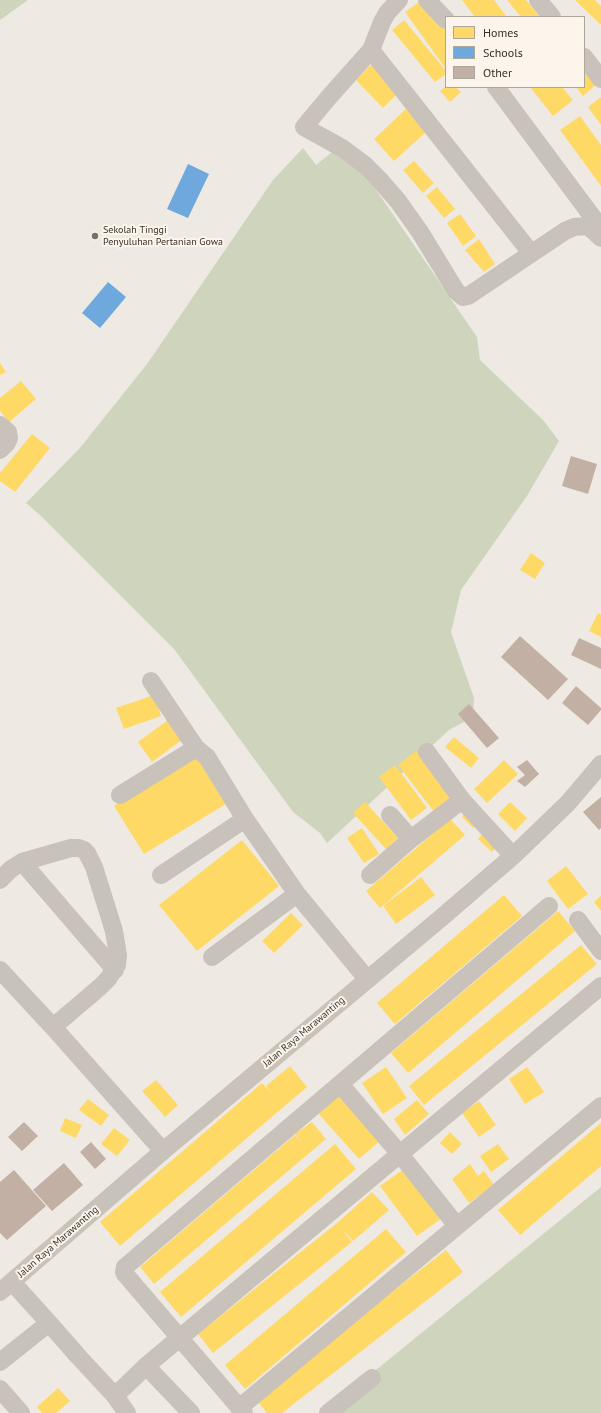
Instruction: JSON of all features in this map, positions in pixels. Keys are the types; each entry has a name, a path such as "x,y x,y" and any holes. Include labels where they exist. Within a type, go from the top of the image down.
{"street":[{"path":"399,0 387,13 371,50 304,127 342,148 365,165 378,178 398,201 461,296 468,296 565,231 582,226 597,227"},
{"path":"428,0 445,19"},
{"path":"538,0 551,16"},
{"path":"371,50 531,253"},
{"path":"585,58 601,79"},
{"path":"497,88 597,227"},
{"path":"0,425 8,432 9,438 0,450"},
{"path":"151,681 196,748 207,757 245,819 297,894 367,979"},
{"path":"120,795 196,748"},
{"path":"427,752 462,800 513,856"},
{"name":"Jalan Raya Marawanting","path":"5,1284 513,856 568,803 601,764"},
{"path":"370,875 411,839 462,800"},
{"path":"390,815 411,839"},
{"path":"161,875 245,819"},
{"path":"0,880 11,869 22,862 71,848 82,849 87,853 94,867 114,931 118,955 117,966 108,979 92,995 53,1027"},
{"path":"22,862 115,970"},
{"path":"212,957 297,894"},
{"path":"549,906 125,1267 124,1272 179,1339 241,1410 457,1226 601,1106"},
{"path":"578,920 601,951"},
{"path":"0,970 53,1027 163,1151"},
{"path":"115,1396 146,1366 601,986"},
{"path":"340,1084 400,1154 457,1226"},
{"path":"5,1284 49,1323 77,1356 115,1396 127,1413"},
{"path":"0,1362 49,1323"},
{"path":"146,1366 191,1413"},
{"path":"328,1413 372,1378"},
{"path":"0,1389 21,1413"}],"green space":[{"path":"0,0 28,0 0,20"},
{"path":"341,145 368,178 477,337 480,360 544,421 559,441 527,496 461,590 451,632 474,698 473,717 449,730 327,843 320,833 293,812 174,649 41,516 26,503 79,449 147,364 273,180 303,148 316,165"},
{"path":"601,1187 601,1413 323,1413"}],"building: Homes":[{"path":"424,0 445,30 445,68 405,12"},
{"path":"462,0 494,0 506,16 474,16"},
{"path":"507,0 526,0 539,16 520,16"},
{"path":"575,0 595,0 601,6 601,25"},
{"path":"404,20 445,70 445,75 435,82 392,30"},
{"path":"372,64 399,92 383,108 356,80"},
{"path":"585,66 598,83 583,96 577,88 585,88"},
{"path":"445,87 456,88 461,92 450,102 440,91"},
{"path":"531,88 563,88 573,100 553,116"},
{"path":"601,97 601,125 588,107"},
{"path":"406,109 427,131 394,161 374,139"},
{"path":"580,116 601,145 601,186 560,130"},
{"path":"414,161 434,183 423,193 403,170"},
{"path":"437,187 455,209 444,218 426,196"},
{"path":"460,214 476,236 463,246 447,223"},
{"path":"479,239 495,264 484,272 465,250"},
{"path":"0,363 6,372 0,375"},
{"path":"21,381 36,399 9,422 0,411 0,398"},
{"path":"32,434 50,448 15,492 0,481 0,473"},
{"path":"531,553 545,563 535,579 520,570"},
{"path":"598,613 601,615 601,637 589,631"},
{"path":"154,695 161,716 124,729 116,708"},
{"path":"168,720 183,739 152,762 138,742"},
{"path":"454,737 479,758 471,768 445,747"},
{"path":"416,751 453,800 435,813 398,765"},
{"path":"200,754 229,802 144,854 114,806"},
{"path":"504,760 518,774 487,803 474,789"},
{"path":"395,765 427,808 411,820 379,777"},
{"path":"365,802 398,838 386,849 353,813"},
{"path":"510,802 527,818 515,831 498,814"},
{"path":"465,813 477,824 473,828 462,817"},
{"path":"450,819 465,835 380,908 366,891"},
{"path":"362,828 379,854 364,863 347,838"},
{"path":"484,832 498,845 492,852 478,839"},
{"path":"242,840 279,886 197,951 159,905"},
{"path":"566,866 588,894 568,909 547,881"},
{"path":"421,877 435,895 396,924 383,906"},
{"path":"504,895 522,916 395,1024 377,1003"},
{"path":"601,896 601,911 594,902"},
{"path":"558,911 575,931 408,1073 391,1053"},
{"path":"291,913 303,925 274,953 262,941"},
{"path":"581,945 597,964 424,1105 409,1086"},
{"path":"290,1066 307,1087 120,1246 100,1222 262,1083 274,1096 266,1086"},
{"path":"386,1067 407,1098 383,1114 362,1083"},
{"path":"527,1067 544,1092 525,1104 509,1079"},
{"path":"156,1080 178,1105 165,1117 142,1091"},
{"path":"340,1093 381,1140 359,1159 317,1112"},
{"path":"88,1099 109,1115 101,1126 79,1110"},
{"path":"417,1100 429,1114 405,1135 394,1119"},
{"path":"479,1101 496,1125 479,1137 462,1113"},
{"path":"65,1118 82,1125 76,1138 60,1131"},
{"path":"312,1122 326,1139 154,1284 140,1267 295,1135 304,1145 295,1134"},
{"path":"601,1123 601,1166 520,1235 498,1210"},
{"path":"114,1128 130,1140 117,1156 101,1144"},
{"path":"450,1132 462,1144 452,1154 440,1143"},
{"path":"335,1144 356,1169 181,1317 160,1292"},
{"path":"498,1144 509,1159 491,1172 480,1156"},
{"path":"470,1164 478,1176 484,1171 494,1185 469,1203 452,1179"},
{"path":"405,1168 442,1218 417,1236 380,1186"},
{"path":"372,1192 389,1210 353,1241 342,1229 352,1242 213,1353 198,1334 337,1223"},
{"path":"386,1229 406,1252 245,1389 225,1365"},
{"path":"446,1250 463,1272 282,1413 267,1413 255,1398"},
{"path":"58,1388 70,1401 56,1413 42,1413 37,1407"}],"building: Schools":[{"path":"188,164 209,174 188,218 167,209"},
{"path":"108,282 126,297 100,328 82,313"}],"building: Other":[{"path":"571,456 597,464 588,494 562,486"},
{"path":"520,636 568,679 548,700 501,657"},
{"path":"579,638 601,648 601,669 571,655"},
{"path":"576,686 601,708 601,710 588,725 562,703"},
{"path":"469,704 499,738 487,748 458,714"},
{"path":"527,760 539,774 525,787 517,781 525,775 517,767"},
{"path":"601,797 601,828 599,830 583,812"},
{"path":"24,1122 38,1136 22,1151 8,1137"},
{"path":"91,1142 106,1159 95,1169 80,1152"},
{"path":"64,1163 83,1185 52,1211 33,1190"},
{"path":"14,1170 46,1206 7,1240 0,1233 0,1182"}],"place":[{"name":"Sekolah Tinggi Penyuluhan Pertanian Gowa","path":"95,236"}]}
